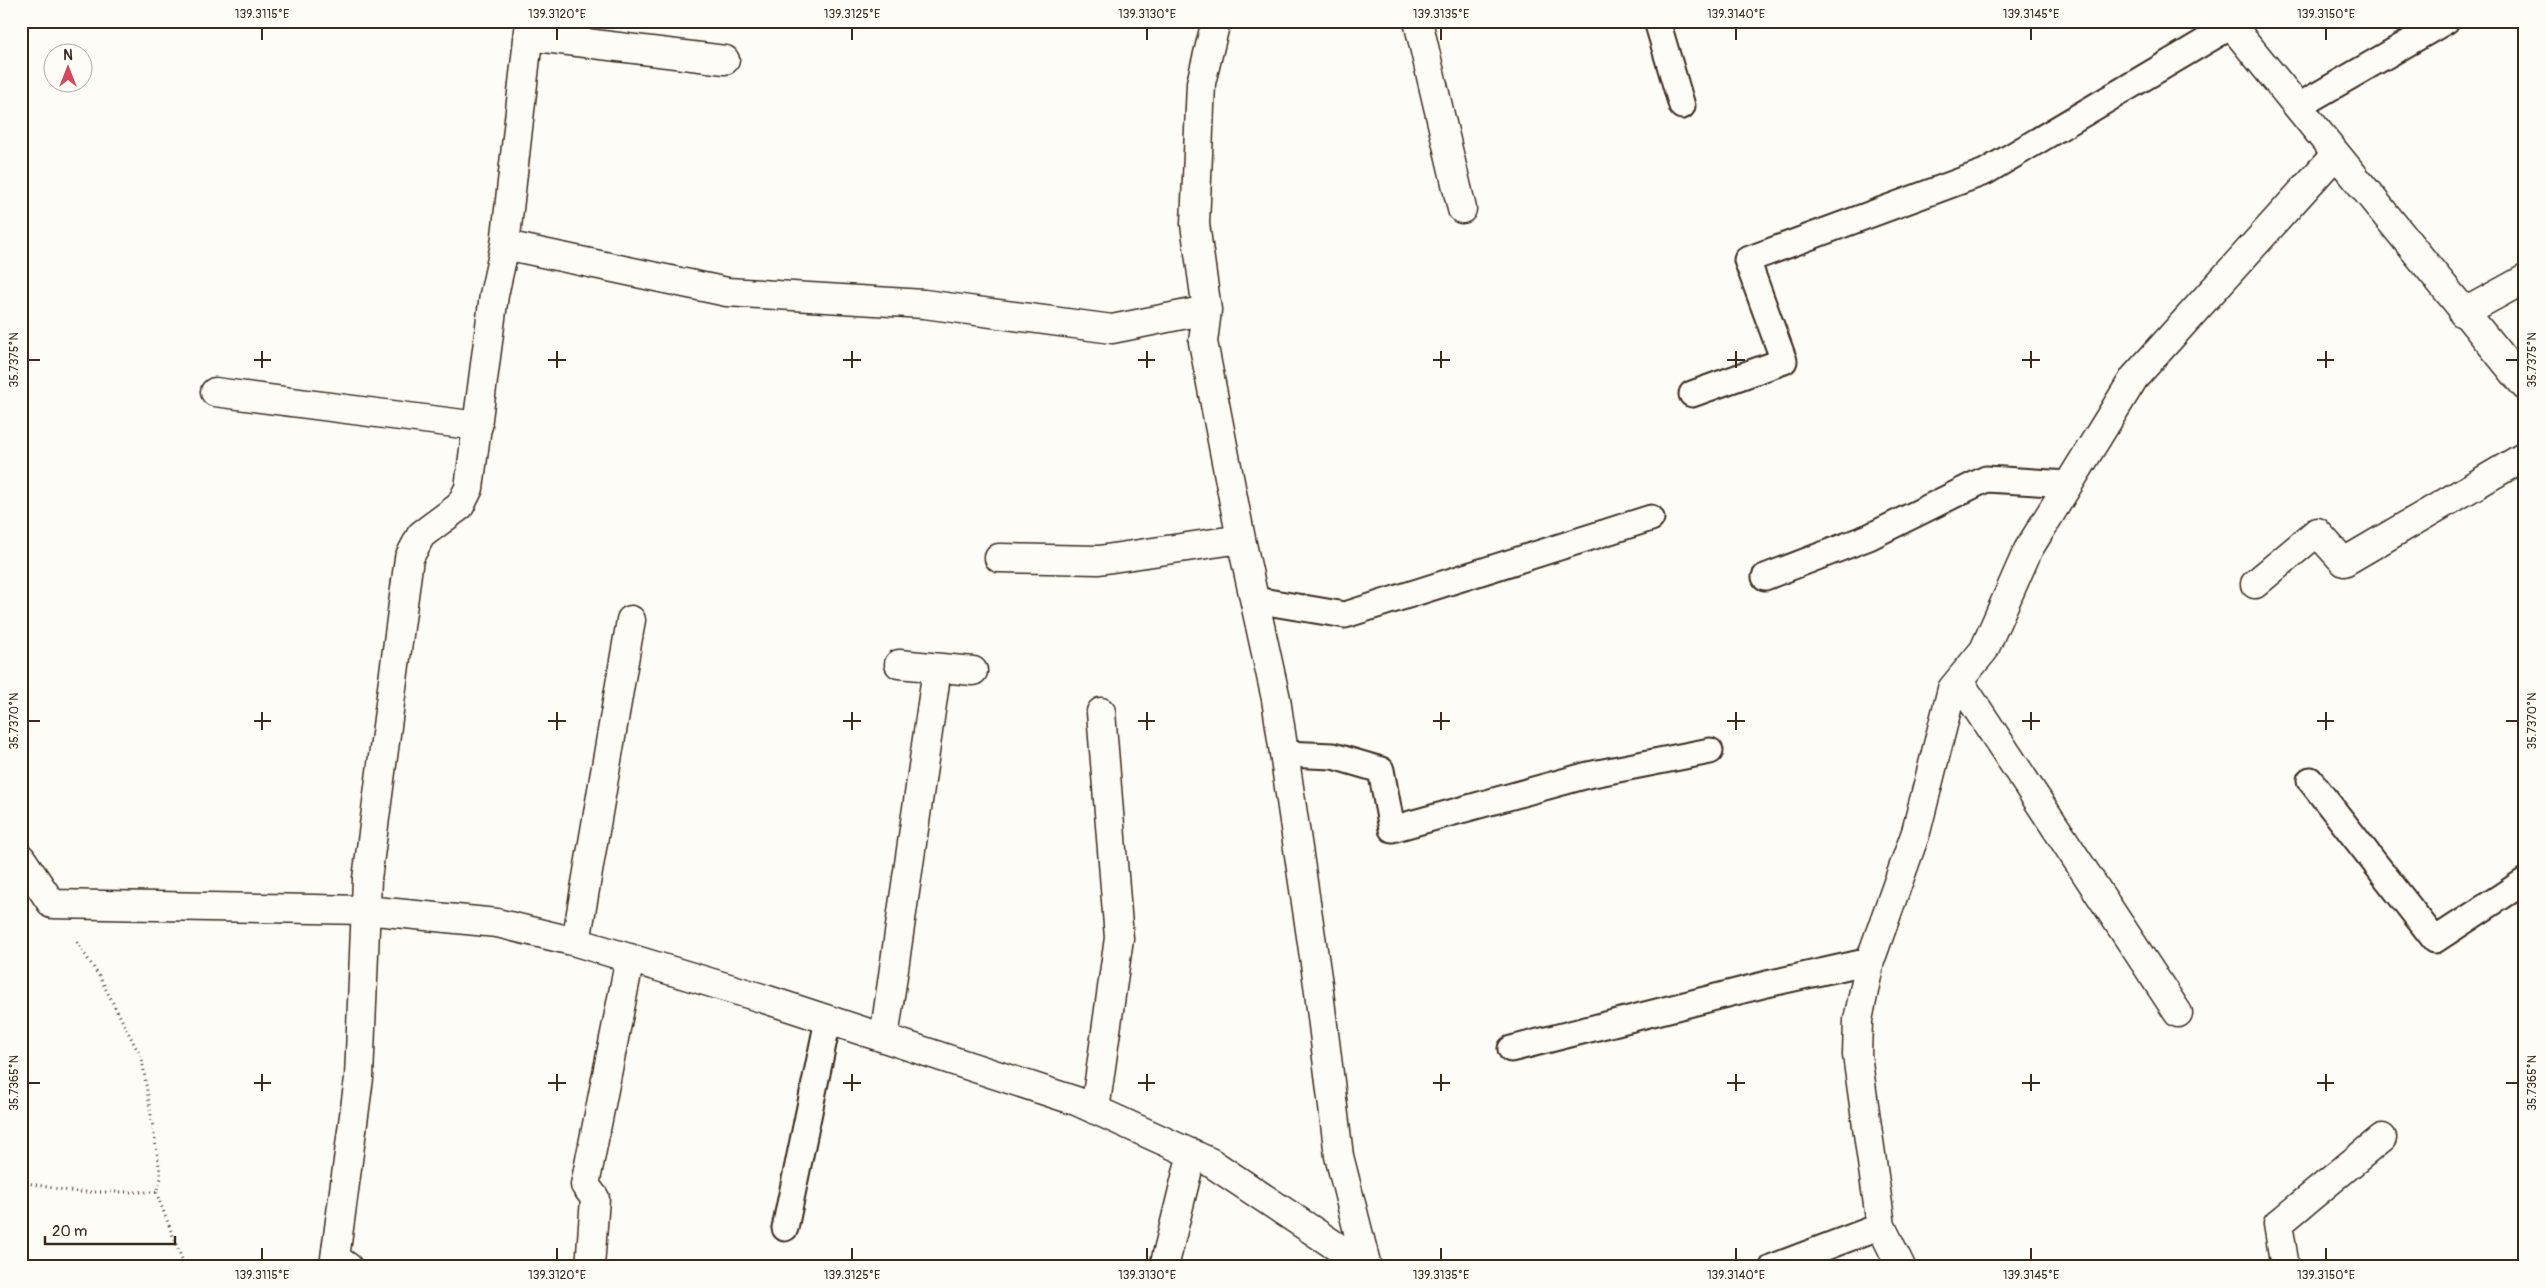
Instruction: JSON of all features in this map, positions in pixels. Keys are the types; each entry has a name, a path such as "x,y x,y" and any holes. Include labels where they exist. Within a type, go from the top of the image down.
{"street":[{"path":"1216,21 1201,83 1195,224 1207,310 1203,342 1276,699 1318,984 1339,1156 1367,1267"},
{"path":"1418,21 1462,209"},
{"path":"2230,23 2335,155 2525,386"},
{"path":"348,1267 336,1258 359,1078 365,910 409,558 421,535 460,506 469,488 494,294 505,245 529,29 724,60"},
{"path":"1901,1267 1881,1226 1858,1055 1858,1020 1870,961 1916,832 1952,689 1984,650 2028,550 2134,378 2335,155"},
{"path":"505,245 727,292 924,304 1112,329 1207,310"},
{"path":"2464,313 2525,279"},
{"path":"215,392 478,426"},
{"path":"2255,584 2317,532 2344,562 2525,456"},
{"path":"999,558 1099,560 1242,539"},
{"path":"576,942 631,620"},
{"path":"899,664 973,671"},
{"path":"884,1038 937,669"},
{"path":"1960,681 2178,1013"},
{"path":"1095,1110 1119,938 1101,712"},
{"path":"21,858 52,904 365,910 497,923 576,942 630,958 1076,1101 1192,1153 1367,1267"},
{"path":"590,1267 595,1198 585,1185 630,958"},
{"path":"2285,1267 2278,1224 2382,1138"},
{"path":"1164,1267 1192,1153"}],"lane":[{"path":"1657,21 1682,106"},
{"path":"2297,107 2446,21"},
{"path":"1692,394 1784,361 1747,260 1985,172 2230,23"},
{"path":"1765,577 1869,538 1986,479 2068,484"},
{"path":"1255,600 1345,615 1651,518"},
{"path":"1284,754 1334,756 1381,770 1392,829 1588,775 1710,752"},
{"path":"2310,780 2434,940 2525,881"},
{"path":"1511,1049 1767,984 1870,961"},
{"path":"785,1228 828,1020"},
{"path":"1772,1267 1881,1226"}],"path":[{"path":"52,904 98,976 142,1059 161,1178 156,1192 185,1267"},
{"path":"21,1182 75,1192 156,1192"}]}
